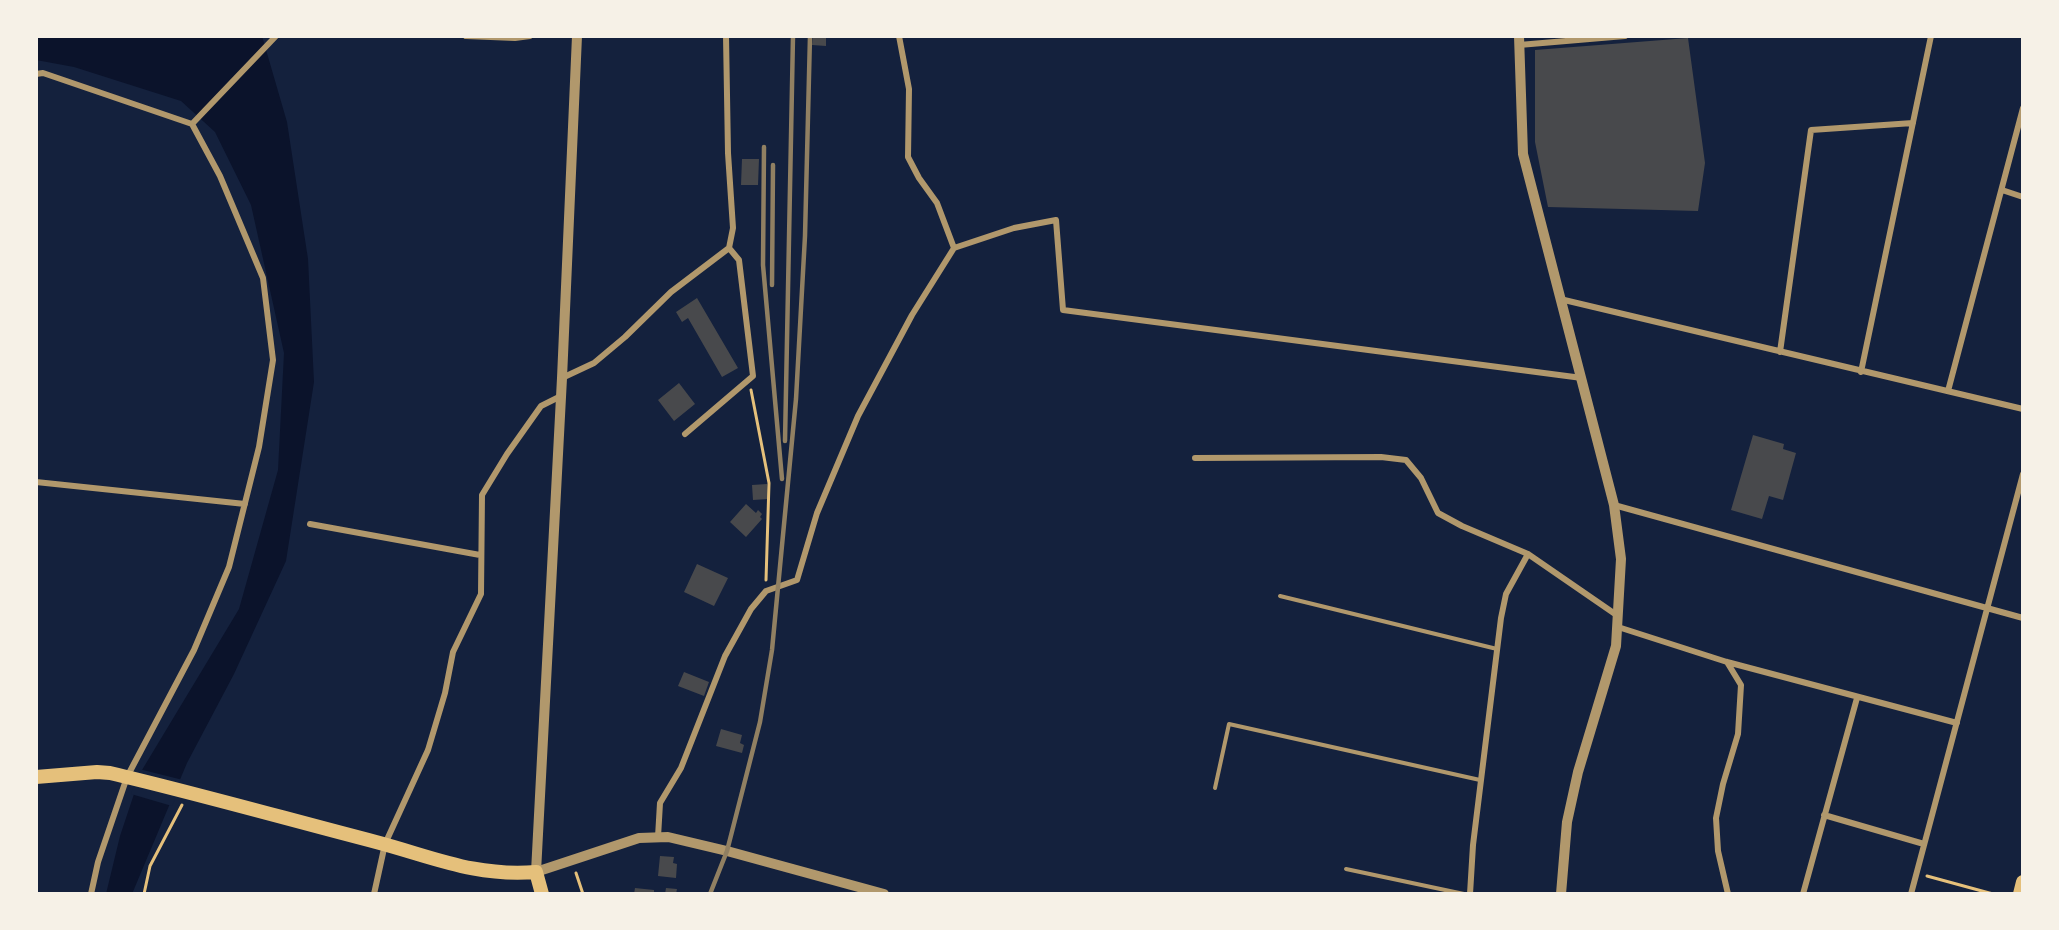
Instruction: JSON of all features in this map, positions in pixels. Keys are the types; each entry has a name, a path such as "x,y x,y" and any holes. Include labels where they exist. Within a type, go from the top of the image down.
{"highway":[{"path":"36,777 97,772 130,778 385,844 472,870 494,873 536,872 542,894"},
{"path":"2020,894 2023,882"}],"street":[{"path":"192,124 276,36"},
{"path":"466,36 515,38 530,36"},
{"path":"577,36 536,872 639,838 658,837 685,840 884,894"},
{"path":"562,378 594,363 625,338 671,291 729,248 733,228 728,153 726,36"},
{"path":"899,36 909,89 908,157 937,203 954,248"},
{"path":"1561,894 1568,822 1578,772 1616,646 1621,559 1614,505 1523,154 1519,41 1625,36"},
{"path":"1860,372 1931,36"},
{"path":"36,74 44,73 192,124 219,176 263,278 273,360 259,447 229,567 194,650 130,778 99,862 91,894"},
{"path":"1948,391 2023,108"},
{"path":"1780,352 1811,130 1913,123"},
{"path":"2002,190 2023,197"},
{"path":"658,837 660,803 681,768 725,656 751,609 766,591 797,580 817,513 858,416 912,315 954,248 1014,228 1056,220 1063,310 1582,378"},
{"path":"685,434 753,376 739,260 729,248"},
{"path":"1559,299 2023,409"},
{"path":"374,894 385,844 428,750 445,693 453,652 480,594 482,495 507,454 541,406 561,396"},
{"path":"1195,458 1381,457 1406,460 1421,478 1438,513 1462,526 1528,554 1618,622 1727,662 1957,723"},
{"path":"1911,894 2023,474"},
{"path":"36,482 245,504"},
{"path":"1614,505 2023,618"},
{"path":"310,524 480,555"},
{"path":"1470,894 1481,780 1506,594 1528,554"},
{"path":"1727,662 1741,685 1738,734 1723,784 1716,818 1718,851 1728,894"},
{"path":"1803,894 1857,698"},
{"path":"1824,815 1924,844"}],"lane":[{"path":"1280,596 1497,649"},
{"path":"1215,788 1229,724 1481,780"},
{"path":"1346,870 1464,894"}],"path":[{"path":"749,380 769,483 766,591"},
{"path":"144,894 150,866 185,792"},
{"path":"572,860 583,894"},
{"path":"1917,873 1993,894"}],"water":[{"path":"36,36 262,36 287,122 308,259 314,382 286,561 234,674 187,763 132,894 106,894 120,836 142,770 239,609 278,470 284,353 251,205 215,132 181,101 74,67 36,60"}],"pier":[{"path":"139,769 183,780 172,806 131,794"}],"building":[{"path":"813,36 826,36 826,46 812,45"},
{"path":"1688,38 1705,163 1698,211 1548,207 1535,142 1535,50"},
{"path":"742,159 759,159 758,185 741,185"},
{"path":"697,298 738,368 722,377 688,318 682,322 676,312"},
{"path":"679,383 695,404 674,421 658,400"},
{"path":"1753,435 1784,444 1783,449 1796,453 1783,500 1769,496 1762,519 1731,510"},
{"path":"767,484 768,499 753,500 752,485"},
{"path":"746,504 756,513 758,510 762,514 760,517 762,519 746,537 730,522"},
{"path":"697,564 728,578 714,606 684,592"},
{"path":"684,672 709,682 704,696 678,686"},
{"path":"721,729 742,735 740,743 744,745 742,753 716,746"},
{"path":"660,856 674,857 673,863 677,864 676,878 658,876"},
{"path":"635,888 654,890 654,894 634,894"},
{"path":"666,888 677,889 676,894 665,894"}],"railway":[{"path":"785,441 793,36"},
{"path":"710,894 727,851 760,722 772,650 796,399 805,236 810,36"},
{"path":"764,147 763,265 782,479"},
{"path":"772,285 773,165"}]}
